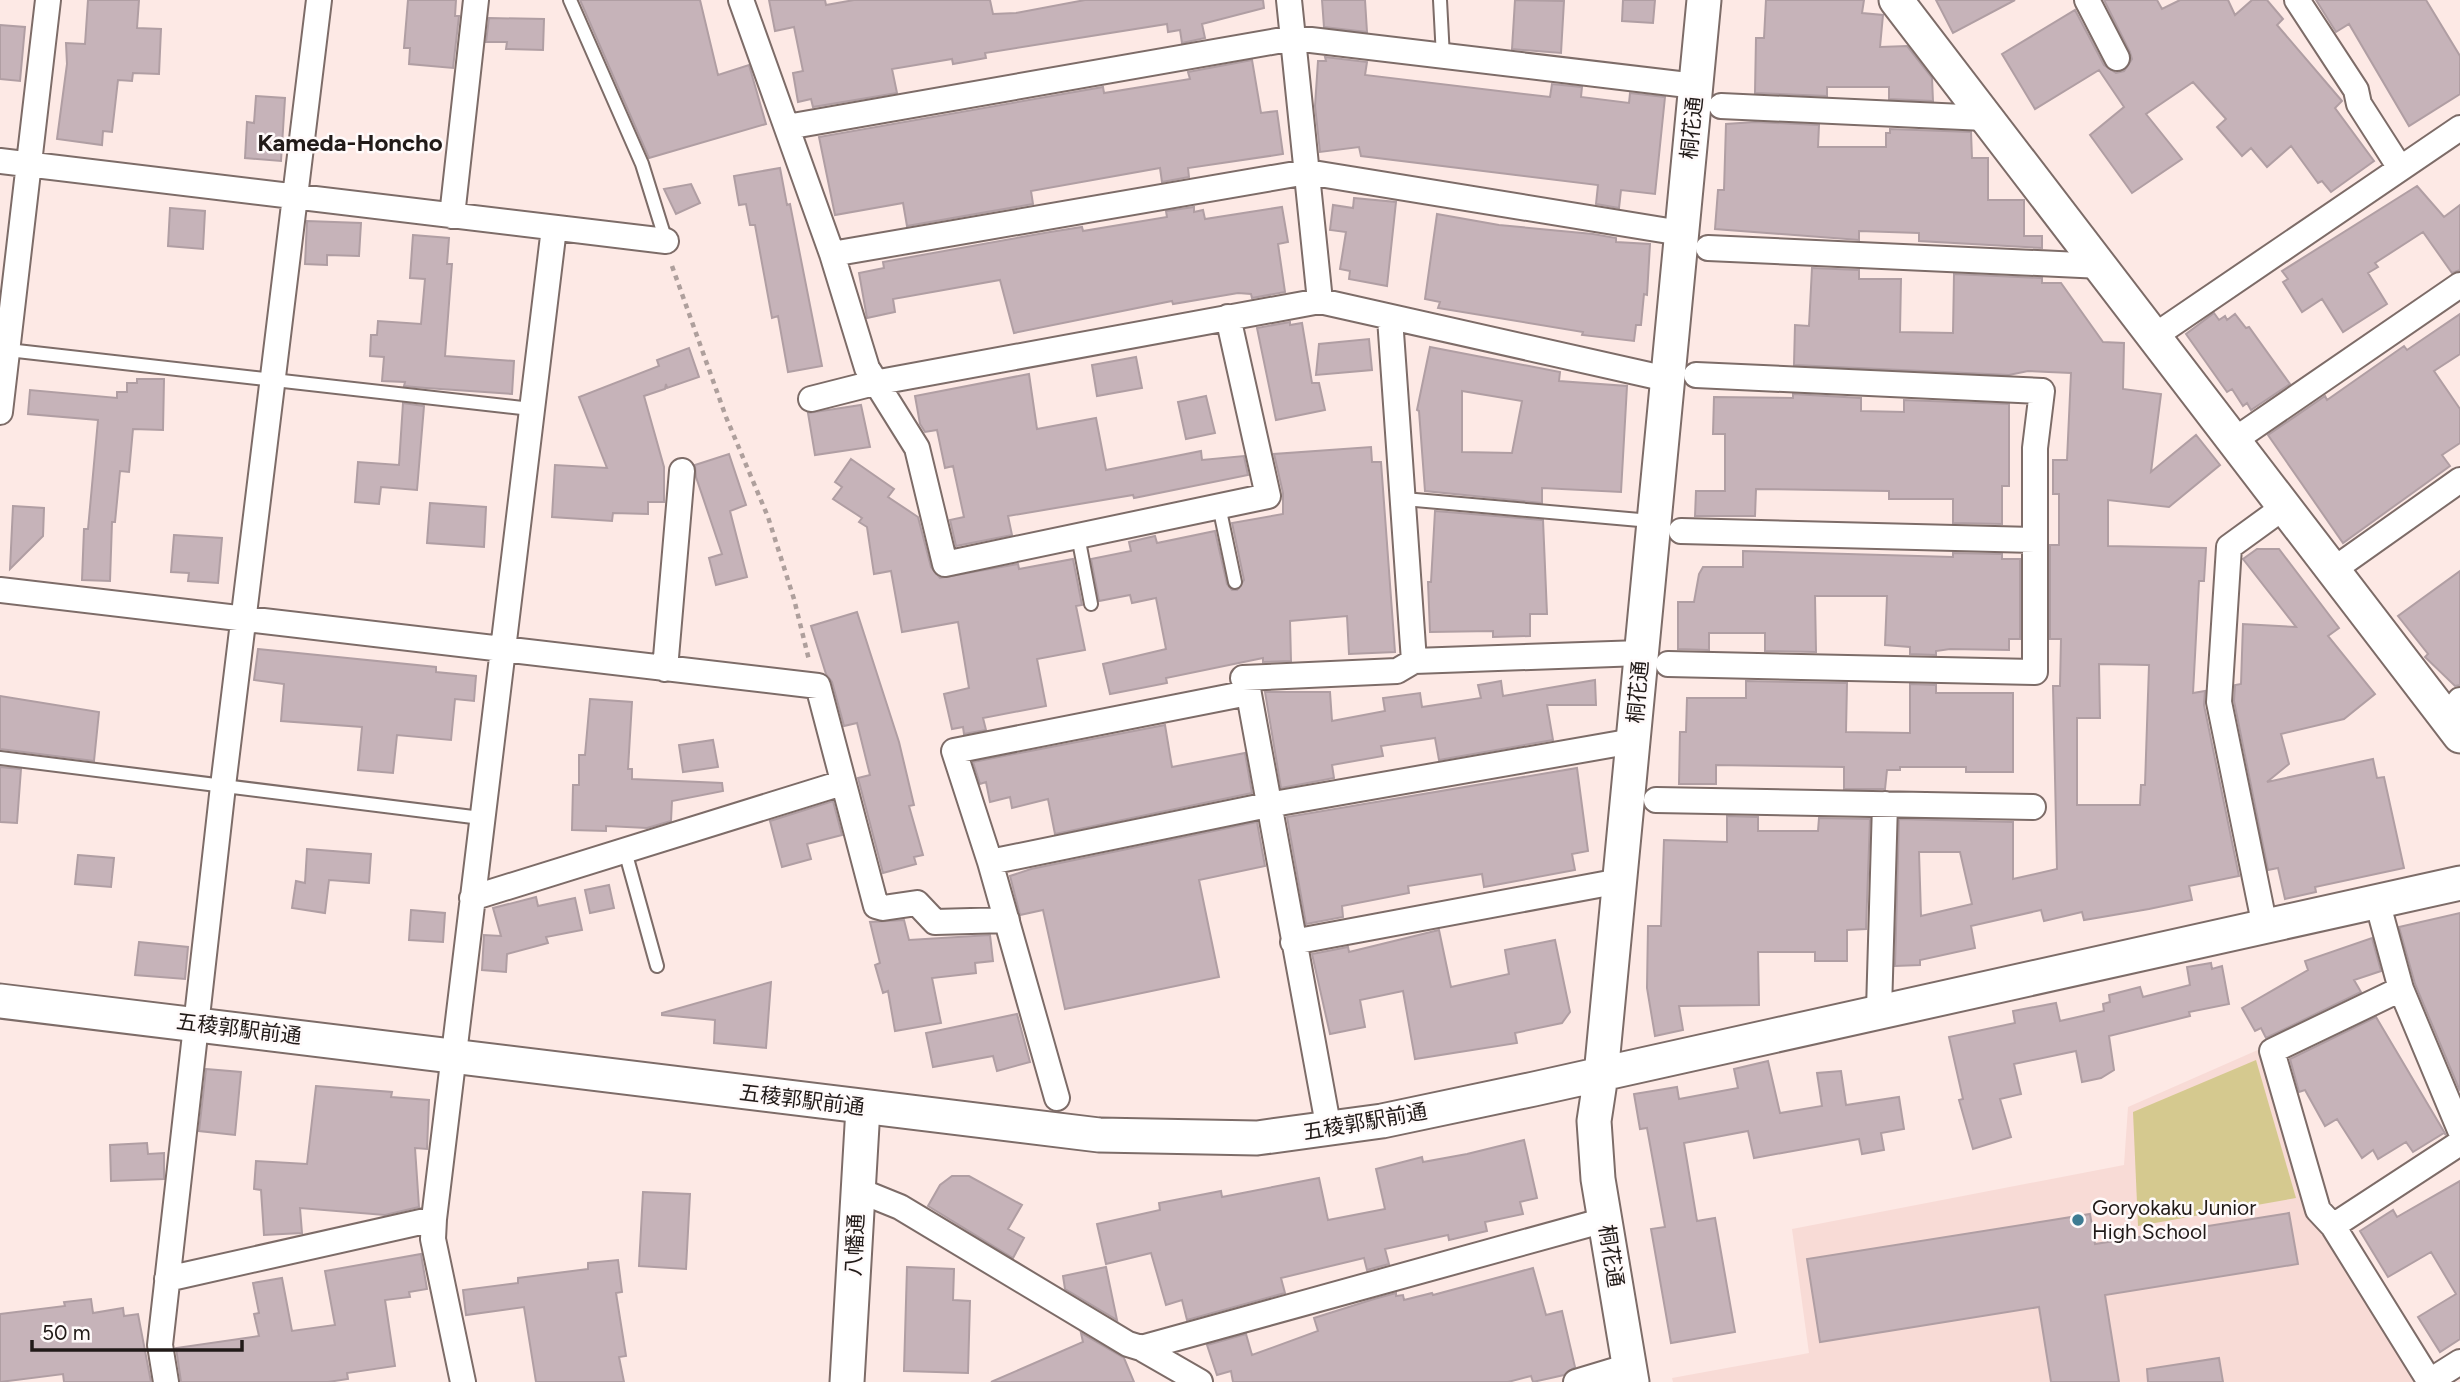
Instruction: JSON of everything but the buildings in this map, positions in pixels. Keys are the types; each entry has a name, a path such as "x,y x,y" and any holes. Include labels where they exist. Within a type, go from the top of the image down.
{"street":[{"path":"0,412 48,0"},
{"path":"166,1382 160,1345 195,1023 319,0"},
{"path":"452,216 476,0"},
{"path":"741,0 832,254 867,368 917,448 945,564 1268,496 1228,317"},
{"path":"1289,0 1320,301"},
{"name":"桐花通","path":"1630,1374 1605,1220 1594,1121 1601,1075 1633,741 1655,659 1708,96 1704,0"},
{"path":"1896,0 2333,570 2455,718"},
{"path":"2087,0 2117,58"},
{"path":"2297,0 2356,90 2359,104 2400,167"},
{"path":"787,127 1294,38 1708,96 1985,118"},
{"path":"2153,337 2460,128"},
{"path":"0,161 666,241"},
{"path":"832,254 1307,172 1694,241 2102,266"},
{"path":"463,1382 433,1239 434,1219 554,228"},
{"path":"2233,441 2460,285"},
{"path":"811,399 874,383 1320,301 1390,318 1682,377 2042,391 2035,448 2035,672 1655,659 1414,661 1396,671 1246,683 954,751 990,862 1057,1098"},
{"path":"1390,318 1414,661"},
{"path":"665,669 682,471"},
{"path":"2333,570 2460,480"},
{"path":"2265,927 2219,702 2230,547 2284,507"},
{"path":"1667,526 2035,540"},
{"path":"0,590 818,686 876,906 883,908 917,903 935,922 1007,920"},
{"path":"1246,683 1329,1130"},
{"path":"990,862 1268,805 1633,741"},
{"path":"472,898 842,783"},
{"path":"1656,800 2033,807"},
{"path":"1879,1010 1885,804"},
{"path":"1293,942 1620,881"},
{"name":"五稜郭駅前通","path":"0,1000 863,1108 1149,1138 1257,1138 1329,1130 1601,1075 1879,1010 2460,883"},
{"path":"2377,901 2402,989 2460,1130"},
{"path":"2402,989 2272,1051 2318,1210 2333,1226 2430,1382 2460,1362"},
{"name":"八幡通","path":"847,1382 863,1108"},
{"path":"2333,1226 2460,1143"},
{"path":"858,1190 900,1207 1128,1344 1141,1348 1200,1382"},
{"path":"167,1279 434,1219"},
{"path":"1141,1348 1605,1220"},
{"path":"1576,1382 1630,1374"}],"lane":[{"path":"570,0 642,164 666,241"},
{"path":"1440,0 1443,57"},
{"path":"8,350 531,409"},
{"path":"1404,499 1667,526"},
{"path":"1219,506 1236,582"},
{"path":"1078,536 1091,604"},
{"path":"0,758 481,818"},
{"path":"625,851 657,966"}],"path":[{"path":"666,241 726,418 772,529 809,653 810,685"}],"shaded area":[{"name":"Goryokaku Junior High School","path":"2260,1049 2310,1210 2416,1382 1673,1382 1672,1378 1809,1353 1792,1229 2124,1165 2128,1107"},
{"path":"2256,1060 2296,1198 2138,1226 2133,1112"}],"place":[{"name":"Goryokaku Junior High School","path":"2078,1220"}],"district":[{"name":"Kameda-Honcho","path":"350,143"}]}
